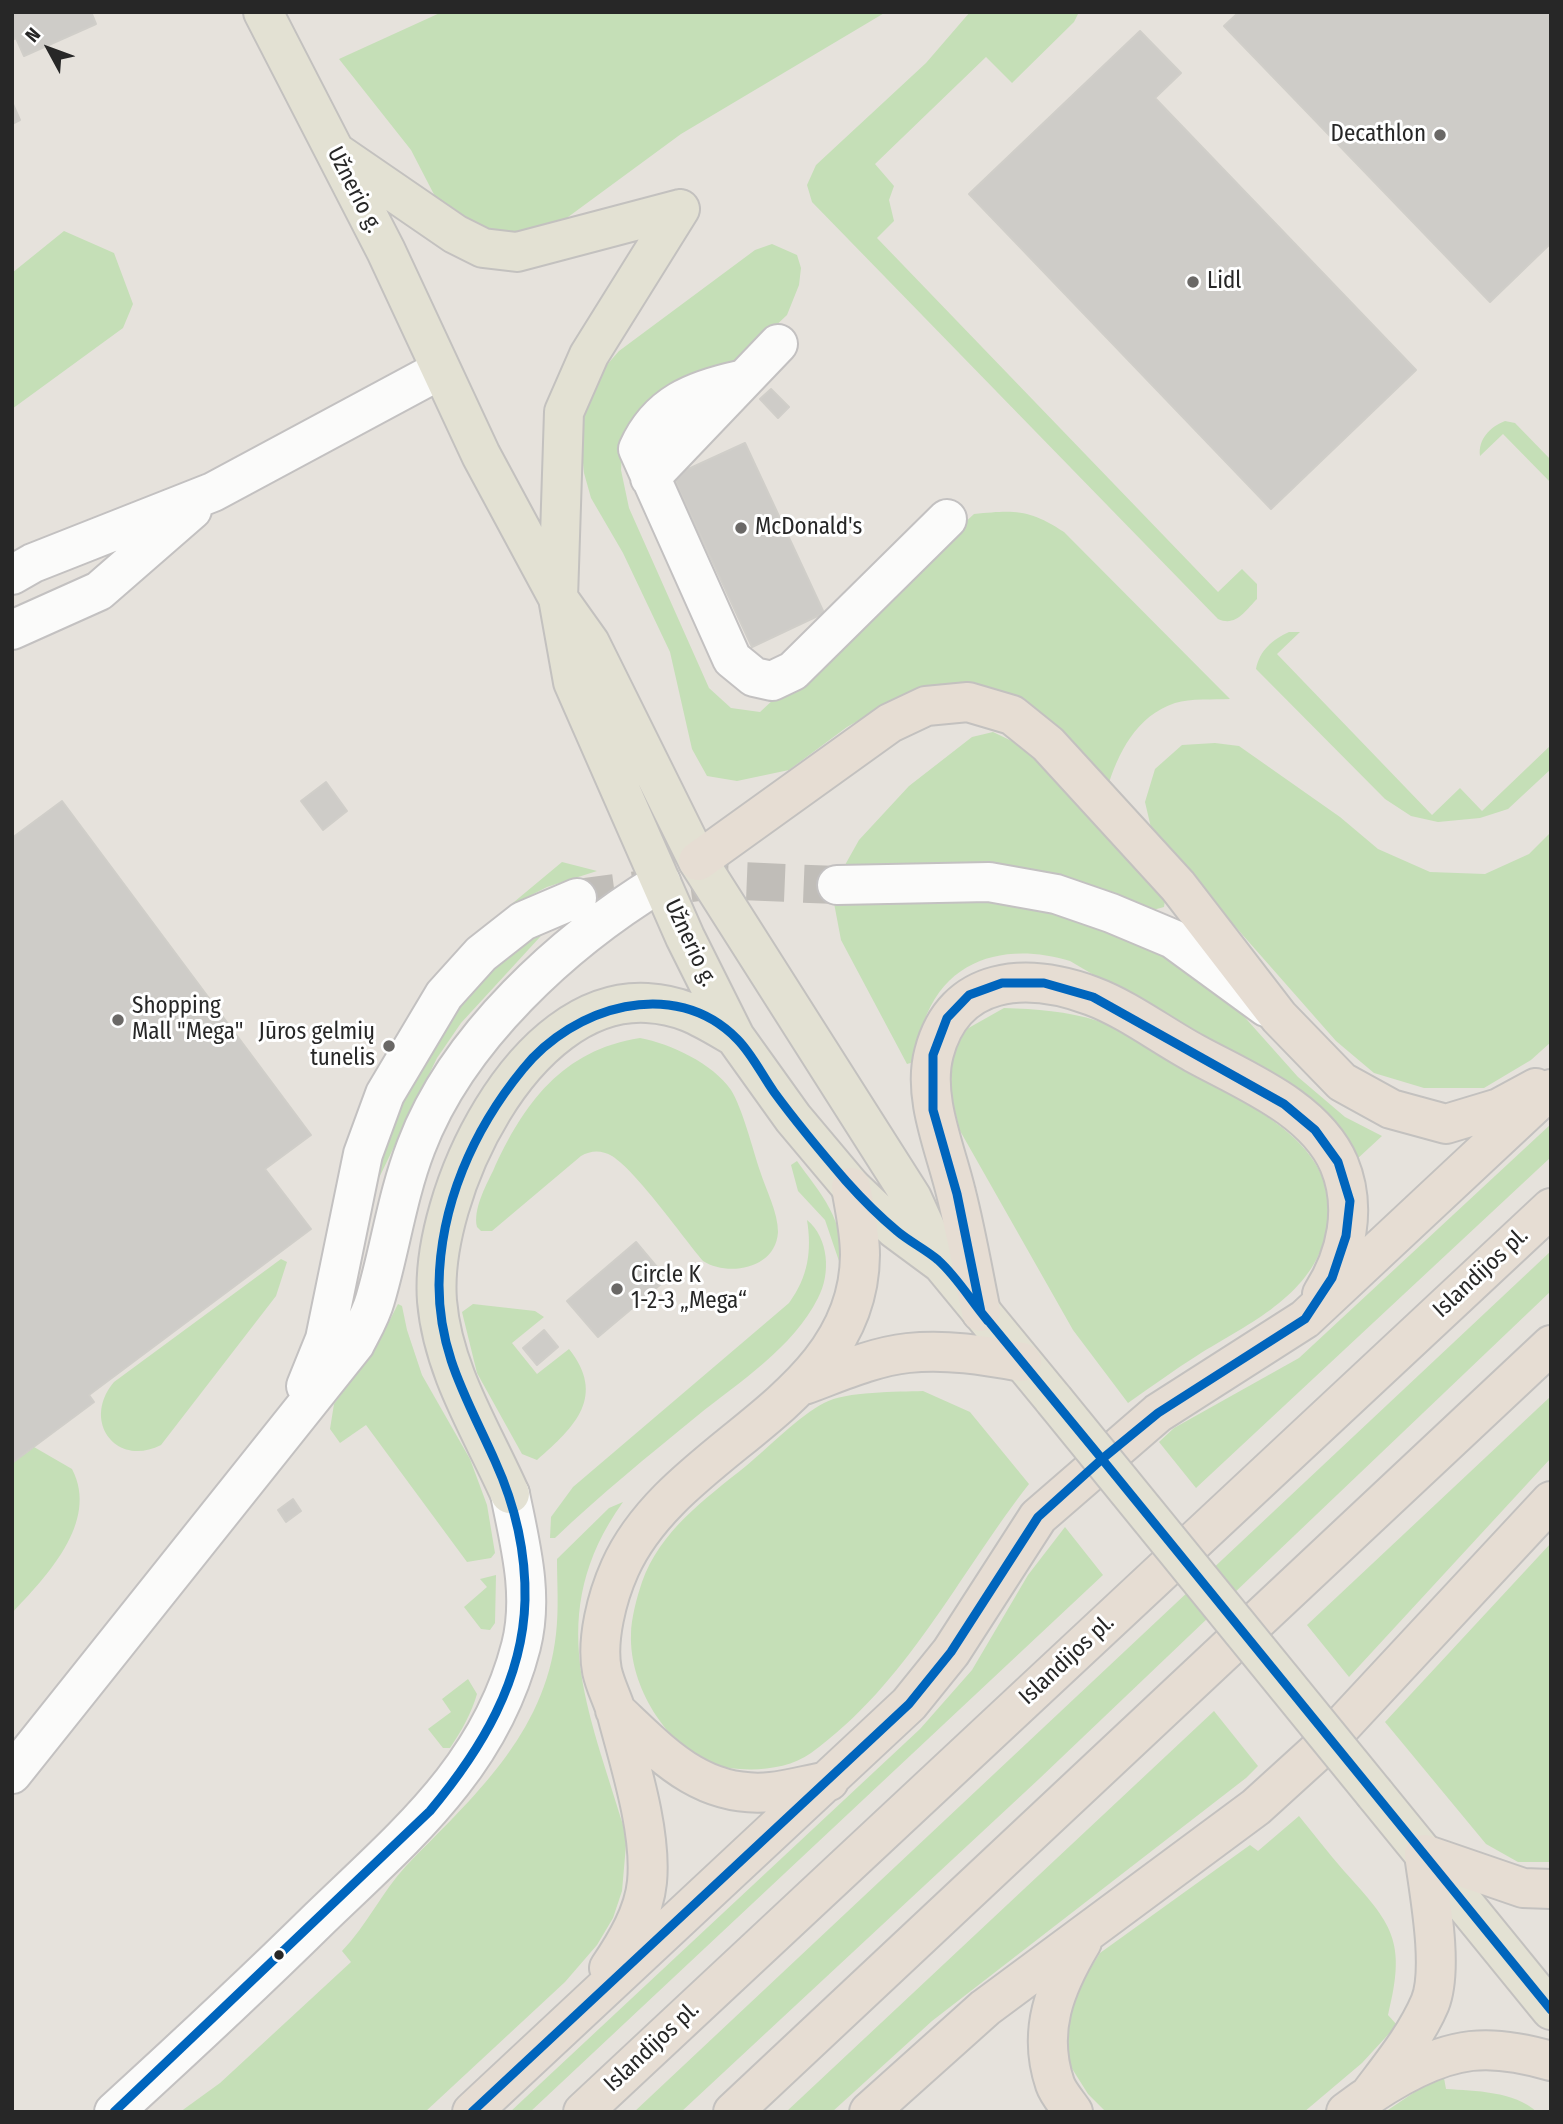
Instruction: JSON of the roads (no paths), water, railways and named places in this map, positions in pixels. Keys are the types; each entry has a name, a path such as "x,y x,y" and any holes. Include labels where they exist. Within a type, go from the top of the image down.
{"highway":[{"path":"698,861 890,723 926,706 968,702 1012,715 1048,744 1178,886 1279,1017 1342,1082 1391,1109 1446,1124 1499,1108 1551,1081"},
{"path":"981,1312 957,1194 933,1110 933,1055 947,1018 969,995 1002,984 1044,983 1093,996 1284,1104 1315,1130 1338,1162 1350,1201 1346,1236 1332,1278 1305,1320"},
{"path":"472,2112 909,1704 951,1652 1038,1517 1158,1413 1305,1320 1551,1089"},
{"path":"578,2013 630,1938 647,1883 643,1825 615,1710 602,1670 604,1620 619,1570 642,1527 677,1489 803,1385 841,1332 855,1296 860,1256 851,1187"},
{"name":"Islandijos pl.","path":"583,2112 1551,1208"},
{"path":"733,2112 1551,1345"},
{"path":"803,1385 865,1362 906,1353 943,1351 1022,1362"},
{"path":"869,2112 985,2008 1092,1926 1256,1807 1322,1747 1551,1501"},
{"path":"615,1710 672,1764 717,1789 769,1792 830,1780"},
{"path":"1358,2102 1406,2046 1431,2001 1436,1941 1424,1854 1523,1888 1551,1889"},
{"path":"1073,2112 1055,2085 1047,2033 1059,1982 1092,1926"},
{"path":"1358,2102 1426,2064 1471,2051 1527,2054 1551,2061"}],"main road":[{"name":"Užnerio g.","path":"263,12 386,251 440,370 558,598 590,643 698,861 912,1198 942,1264"},
{"path":"333,150 455,234 483,248 517,252 680,209 589,355 564,412 558,598"},
{"name":"Užnerio g.","path":"558,598 573,682 661,882 735,1037 793,1118 851,1187 895,1229 942,1264 1551,2010"},
{"path":"661,882 698,861"},
{"path":"510,1494 454,1375 443,1338 437,1299 439,1263 448,1210 467,1157 496,1102 534,1054 577,1022 608,1009 645,1003 685,1008 735,1037"}],"street":[{"path":"778,344 740,380 707,387 662,411 638,449 732,659 754,677 772,681 793,671 947,519"},
{"path":"12,575 33,563 213,492 440,370"},
{"path":"12,630 99,591 213,492"},
{"path":"12,1774 355,1344 375,1302 384,1254 415,1147 451,1081 503,1013 560,952 621,906 661,882"},
{"path":"837,885 989,882 1055,894 1111,913 1173,939 1279,1017"},
{"path":"293,1419 325,1339 363,1154 385,1094 444,995 481,954 523,921 577,898"},
{"path":"114,2112 374,1866 446,1793 470,1761 505,1693 521,1644 527,1601 523,1559 510,1494"}],"tunnel":[{"path":"577,898 714,880 837,885"}],"place":[{"name":"Decathlon","path":"1440,135"},
{"name":"Lidl","path":"1193,282"},
{"name":"McDonald's","path":"741,528"},
{"name":"Shopping Mall \"Mega\"","path":"118,1020"},
{"name":"Jūros gelmių tunelis","path":"389,1046"},
{"name":"Circle K 1-2-3 „Mega“","path":"617,1289"}]}
